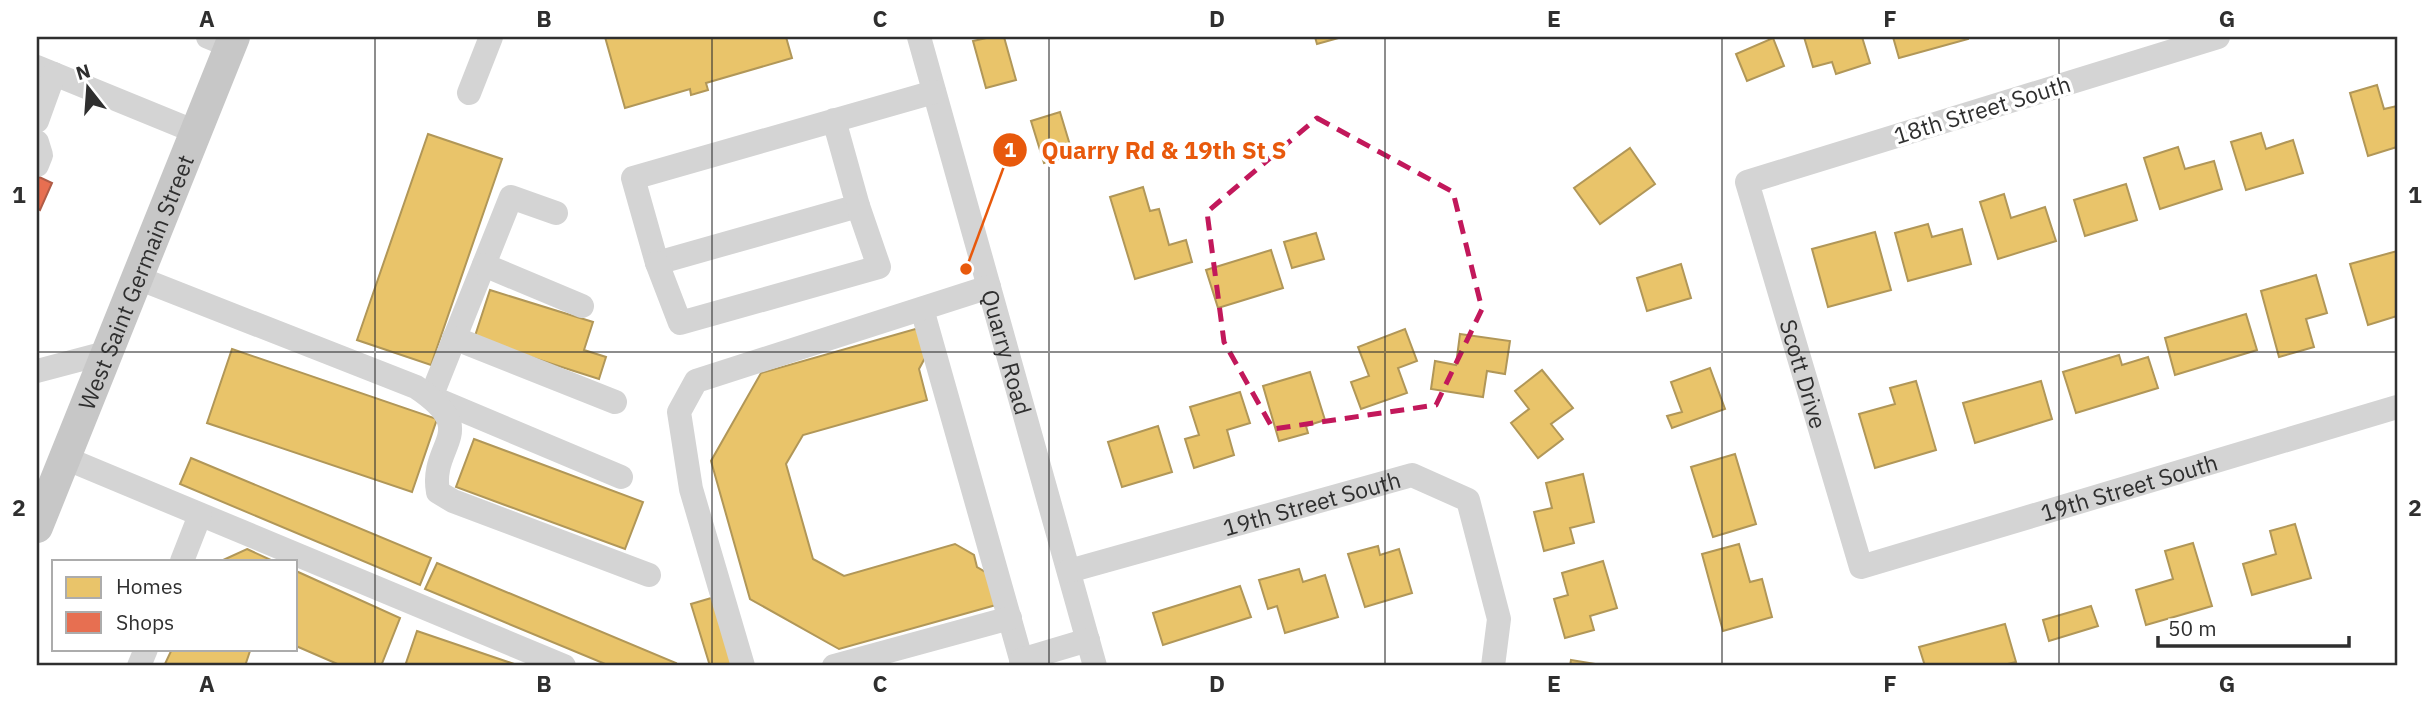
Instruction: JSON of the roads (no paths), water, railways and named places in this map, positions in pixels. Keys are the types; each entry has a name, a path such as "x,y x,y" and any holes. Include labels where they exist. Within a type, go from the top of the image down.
{"main road":[{"name":"West Saint Germain Street","path":"37,527 196,132 224,40"}],"street":[{"path":"468,93 491,37"},
{"name":"Quarry Road","path":"919,37 1096,666"},
{"name":"18th Street South","path":"1746,182 2218,37"},
{"path":"37,121 45,70 196,132"},
{"path":"834,120 878,267 680,323 657,263 634,178 834,120 934,92"},
{"path":"37,142 41,155 37,164"},
{"name":"Scott Drive","path":"1746,182 1861,567"},
{"path":"431,397 511,197 556,213"},
{"path":"657,263 858,206"},
{"path":"484,265 582,306"},
{"path":"138,278 416,387 431,397 621,477"},
{"path":"743,666 691,489 679,412 696,381 989,287"},
{"path":"922,309 1022,663 1088,640"},
{"path":"454,338 615,402"},
{"path":"37,372 109,352"},
{"path":"431,397 450,420 452,433 436,481 438,492 453,501 649,575"},
{"name":"19th Street South","path":"1861,567 2397,407"},
{"path":"65,458 564,666"},
{"name":"19th Street South","path":"1069,571 1412,475 1468,500 1499,619 1493,666"},
{"path":"181,560 200,515"},
{"path":"834,666 1010,618"}],"place":[{"name":"Quarry Rd & 19th St S","path":"966,269"}]}
